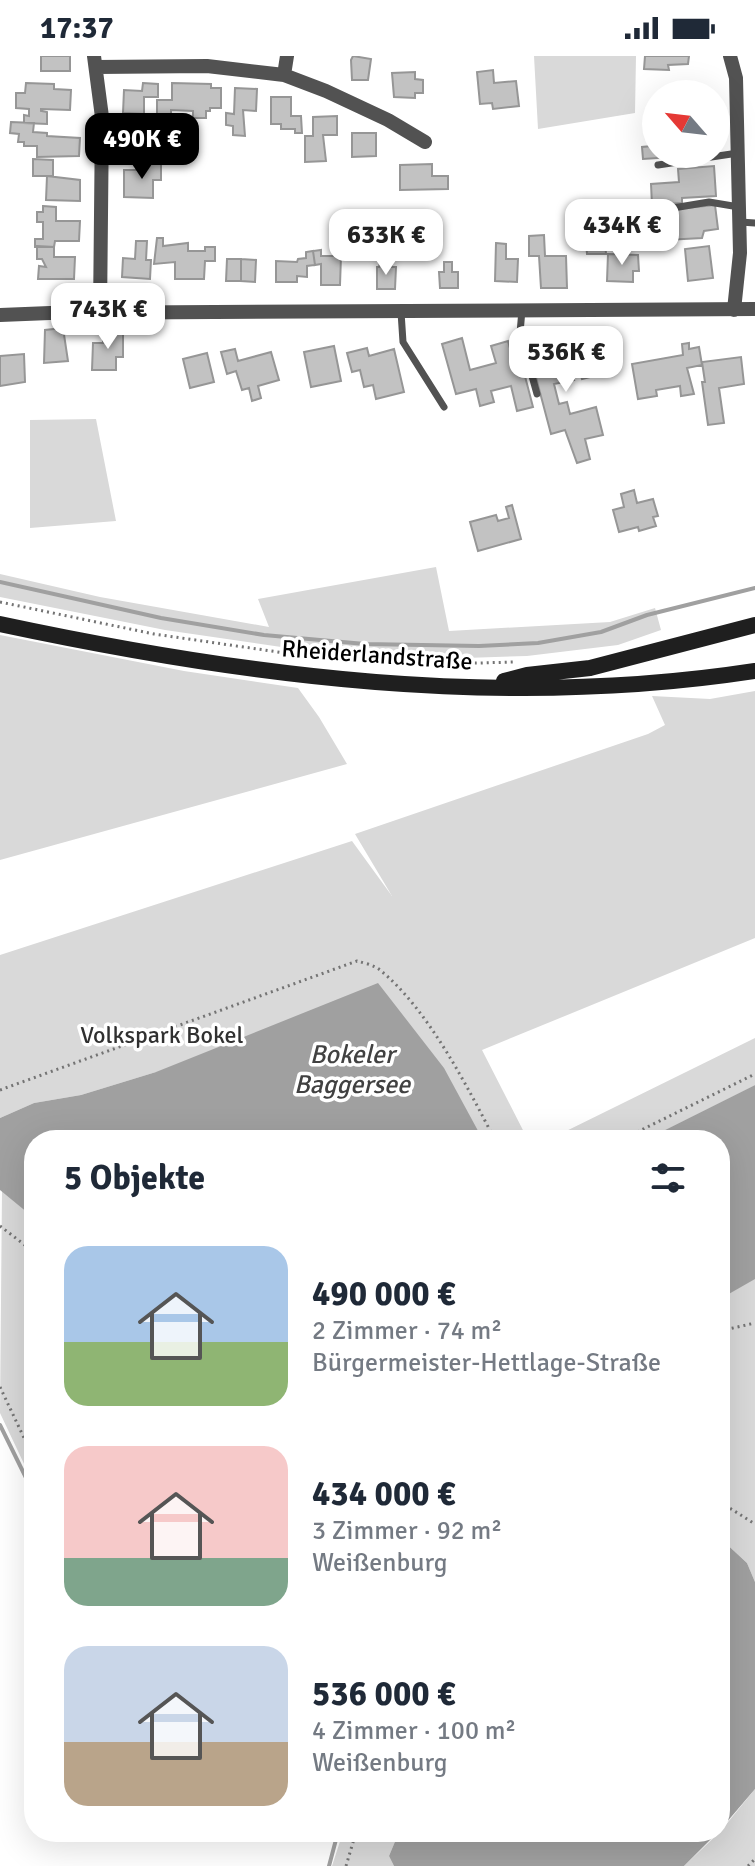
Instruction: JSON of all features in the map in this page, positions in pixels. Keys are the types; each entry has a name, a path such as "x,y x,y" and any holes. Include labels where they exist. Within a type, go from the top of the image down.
{"main road":[{"name":"Rheiderlandstraße","path":"0,624 100,645 291,676 386,684 557,688 633,685 755,671"},
{"path":"483,686 527,675 590,668 755,625"}],"street":[{"path":"284,75 287,56"},
{"path":"730,56 736,78 738,153 745,217 734,310"},
{"path":"100,313 102,117 96,62 207,66 284,75 351,102 425,142"},
{"path":"0,315 755,309"}],"lane":[{"path":"730,154 738,153"},
{"path":"661,210 709,202 745,217"},
{"path":"522,310 520,333 537,394"},
{"path":"401,312 403,342 444,407"}],"path":[{"path":"0,602 154,634 285,653 408,665 515,662"},
{"path":"0,1090 357,961 378,967 413,1005 464,1080 490,1130"},
{"path":"641,1130 755,1074"},
{"path":"0,1226 24,1244"},
{"path":"730,1329 755,1323"},
{"path":"0,1387 24,1438"},
{"path":"730,1508 755,1524"},
{"path":"346,1866 353,1842"},
{"path":"748,1866 755,1859"}],"green space":[{"path":"534,56 636,56 635,113 538,129"},
{"path":"96,419 116,521 30,528 30,420"},
{"path":"436,567 449,631 610,622 655,608 661,630 618,645 527,656 405,660 288,648 165,630 0,597 0,574 100,597 269,627 258,599"},
{"path":"0,635 184,671 298,688 347,764 0,860"},
{"name":"Volkspark Bokel","path":"755,691 755,938 482,1050 523,1130 470,1130 156,1072 81,1095 34,1103 0,1118 0,955 352,841 392,896 355,834 648,734 665,725 652,696 710,699"},
{"path":"755,1038 755,1085 665,1130 568,1130"},
{"path":"2,1190 24,1209 24,1464 0,1413"},
{"path":"755,1279 755,1582 747,1563 730,1547 730,1293"},
{"path":"755,1789 755,1866 684,1866 709,1842 730,1842 730,1820"},
{"path":"340,1842 395,1842 389,1856 394,1866 332,1866"}],"water":[{"name":"Bokeler Baggersee","path":"378,983 444,1068 478,1130 24,1130 24,1210 0,1190 0,1118 34,1103 81,1095 156,1072"},
{"path":"755,1085 755,1279 730,1293 730,1130 665,1130"},
{"path":"730,1547 747,1563 755,1582 755,1789 730,1818"},
{"path":"395,1842 708,1842 684,1866 394,1866 389,1856"}],"building":[{"path":"41,56 70,56 70,71 41,71"},
{"path":"353,56 371,59 368,80 352,80"},
{"path":"645,56 689,56 688,64 668,65 669,70 644,69"},
{"path":"493,70 494,83 516,81 519,106 493,109 492,103 480,104 477,72"},
{"path":"415,72 415,79 423,80 423,93 415,93 415,98 394,97 392,73"},
{"path":"26,83 54,84 54,89 71,90 70,110 41,109 47,112 47,124 24,123 24,115 29,116 29,109 16,108 16,93 25,93"},
{"path":"143,83 158,84 158,97 144,97 144,114 123,113 124,90 142,91"},
{"path":"172,83 211,84 211,88 221,88 221,108 210,108 206,111 206,118 193,118 193,111 171,110 171,118 157,118 157,100 172,100"},
{"path":"235,88 257,89 256,111 243,110 245,136 233,135 233,126 226,125 226,113 234,114"},
{"path":"271,97 291,97 291,116 301,116 302,133 295,133 295,129 281,129 281,124 271,124"},
{"path":"337,116 337,135 323,135 326,161 305,162 305,136 313,136 313,117"},
{"path":"11,122 34,123 33,132 47,133 47,136 80,138 79,156 37,157 37,146 24,146 24,142 18,142 19,134 10,133"},
{"path":"154,125 168,126 167,139 155,138 154,157 122,156 123,129 149,130 148,135 154,135"},
{"path":"352,133 376,133 376,156 352,157"},
{"path":"33,159 53,160 53,176 33,176"},
{"path":"145,163 161,163 161,180 153,180 153,198 124,197 124,170 145,170"},
{"path":"432,164 432,176 448,176 448,189 400,190 400,165"},
{"path":"714,168 716,196 682,198 682,203 652,205 651,184 679,182 678,169"},
{"path":"47,176 80,180 80,201 46,200"},
{"path":"715,205 718,229 704,231 702,238 666,240 663,216 677,214 676,209"},
{"path":"43,206 56,207 56,221 80,221 79,241 55,241 54,247 35,247 35,239 43,239 43,222 37,222 37,212 43,212"},
{"path":"544,235 545,256 566,256 567,288 541,288 539,256 529,256 529,236"},
{"path":"157,238 163,238 163,246 188,243 188,251 205,251 205,247 215,247 215,261 205,261 204,279 175,279 175,262 154,264"},
{"path":"136,241 147,241 146,260 151,260 150,279 122,277 123,258 135,259"},
{"path":"605,241 606,254 587,254 586,242"},
{"path":"496,243 506,244 506,259 518,259 517,282 495,281"},
{"path":"37,246 54,247 54,257 75,257 74,279 38,279 39,266 46,267 42,259 37,259"},
{"path":"709,246 713,278 688,281 685,249"},
{"path":"321,250 321,256 341,256 340,285 321,285 321,264 315,265 313,251"},
{"path":"313,251 315,265 307,266 307,277 297,276 297,282 276,282 276,261 297,262 306,258 306,252"},
{"path":"608,254 638,255 639,271 633,271 633,282 607,281"},
{"path":"227,259 241,259 241,281 226,281"},
{"path":"241,259 256,260 255,282 241,281"},
{"path":"444,262 452,262 452,272 458,272 458,288 440,288 439,272 444,272"},
{"path":"380,263 392,263 391,267 396,267 395,289 377,289 377,267"},
{"path":"63,328 68,361 44,363 45,330"},
{"path":"103,331 123,331 123,357 116,357 116,370 92,370 93,343 103,343"},
{"path":"584,336 594,376 582,379 579,369 571,371 574,380 554,384 559,404 567,402 570,414 596,407 603,435 585,439 590,459 577,463 565,430 551,434 529,351 541,348 543,352 573,344 572,340"},
{"path":"462,338 470,370 496,363 491,346 508,341 513,359 520,357 533,407 517,411 511,386 491,391 494,402 480,406 476,389 456,394 442,344"},
{"path":"689,343 689,349 699,347 702,365 687,368 694,394 681,396 680,386 656,390 657,396 638,399 632,364 683,355 682,344"},
{"path":"334,346 341,381 311,387 304,352"},
{"path":"367,348 369,356 394,349 404,392 376,399 373,385 364,387 360,370 352,372 347,353"},
{"path":"235,349 238,361 271,352 279,380 258,386 261,398 252,401 249,388 242,390 236,371 227,374 221,352"},
{"path":"207,353 214,382 190,388 183,359"},
{"path":"24,354 25,382 0,386 0,356"},
{"path":"741,357 744,384 719,388 724,423 708,425 702,362"},
{"path":"634,490 637,503 653,499 658,516 653,517 656,526 619,532 613,510 624,507 621,494"},
{"path":"512,505 521,539 478,551 470,522 496,515 498,521 509,518 506,507"}],"waterway":[{"path":"0,582 161,618 264,635 365,644 479,646 538,643 601,632 647,615 755,588"},
{"path":"0,1425 24,1474"},
{"path":"329,1866 335,1842"}]}
